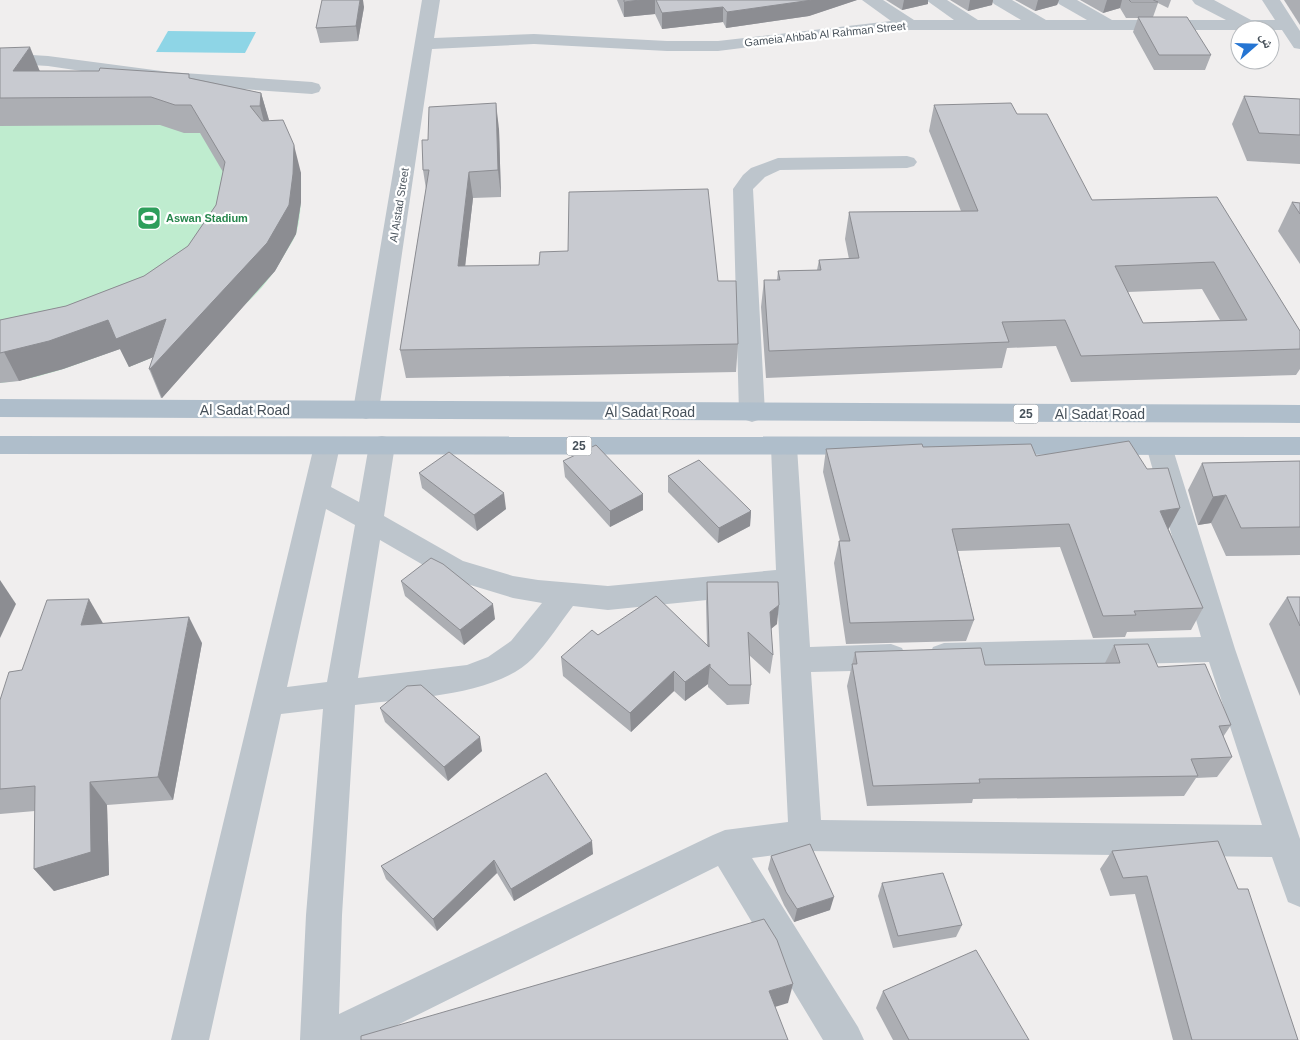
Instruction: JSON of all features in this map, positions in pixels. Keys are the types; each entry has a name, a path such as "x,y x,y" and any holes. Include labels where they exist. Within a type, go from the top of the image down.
{"main road":[{"name":"Al Sadat Road","path":"0,408 752,413 1300,414"},
{"name":"25","path":"0,445 1300,446"}],"street":[{"name":"Al Aistad Street","path":"366,410 431,0"},
{"path":"871,0 910,25"},
{"path":"934,0 974,25"},
{"path":"1000,0 1042,25"},
{"path":"1065,0 1108,25"},
{"path":"1200,0 1238,20"},
{"path":"1152,8 1183,25"},
{"name":"Gameia Ahbab Al Rahman Street","path":"1256,20 1275,8 1300,13"},
{"path":"1275,8 1300,44"},
{"name":"Gameia Ahbab Al Rahman Street","path":"425,44 534,39 666,46 718,46 870,27 910,25 1230,25"},
{"path":"0,58 48,61 178,78 312,88"},
{"path":"752,413 743,189 750,178 761,170 778,164 907,162"},
{"path":"319,1040 324,915 340,694 382,445"},
{"path":"190,1040 327,446"},
{"path":"1159,446 1220,649 1300,890"},
{"path":"784,447 805,835"},
{"path":"317,491 454,569 513,587 608,598 791,580"},
{"path":"269,702 468,678 499,666 522,650 567,593"},
{"path":"795,660 1220,649"},
{"path":"326,1040 725,846 805,835 1283,841"},
{"path":"725,846 845,1040"}],"green space":[{"name":"Aswan Stadium","path":"0,76 112,98 301,173 300,211 296,234 269,279 235,313 216,326 174,348 129,367 121,348 46,374 0,383"}],"water":[{"path":"168,31 256,32 245,53 156,52"}],"building":[{"path":"322,0 360,0 356,26 316,28"},
{"path":"624,0 640,0 624,2"},
{"path":"656,0 812,0 727,12 723,7 662,13"},
{"path":"1129,0 1153,0 1158,2 1131,2"},
{"path":"1138,17 1187,17 1211,55 1159,55"},
{"path":"30,47 13,71 99,71 100,68 189,74 189,78 261,93 260,106 250,106 262,121 283,120 294,145 289,205 267,243 150,369 166,319 116,339 108,320 49,341 0,353 0,320 66,306 144,276 188,246 216,205 225,162 191,105 175,105 151,97 0,98 0,48"},
{"path":"1244,96 1300,99 1300,135 1259,133"},
{"path":"496,103 498,170 469,172 458,266 539,265 540,252 568,251 569,192 708,189 718,281 736,281 738,344 400,350 429,170 423,170 422,140 428,140 429,107"},
{"path":"1011,103 1017,114 1047,114 1092,200 1217,197 1300,331 1300,349 1081,356 1065,320 1002,322 1009,342 769,351 764,280 780,280 778,271 821,270 819,260 859,258 849,212 978,211 934,105","holes":["1214,262 1247,320 1143,323 1115,266"]},
{"path":"1292,202 1300,203 1300,214"},
{"path":"1129,441 1147,469 1168,468 1180,508 1160,511 1203,608 1134,611 1136,615 1103,616 1069,524 952,529 974,620 850,623 839,541 850,541 826,449 922,444 923,447 1031,444 1036,456"},
{"path":"596,445 643,494 610,511 563,461"},
{"path":"449,452 504,493 474,515 419,473"},
{"path":"699,460 751,511 719,528 668,476"},
{"path":"1300,461 1300,527 1241,528 1226,495 1213,497 1202,463"},
{"path":"431,558 443,564 493,604 460,630 401,581"},
{"path":"707,582 778,582 779,605 770,612 773,655 748,632 751,685 729,685 710,667 710,664 685,682 674,671 630,713 561,657 592,630 598,635 656,596 709,647"},
{"path":"1287,597 1300,597 1300,626"},
{"path":"89,599 81,625 189,617 158,777 90,782 91,852 34,869 35,786 0,789 0,700 9,672 22,670 47,600"},
{"path":"1148,644 1158,667 1205,664 1231,725 1219,726 1232,757 1191,759 1198,776 979,779 980,783 873,786 852,664 857,664 855,652 981,648 985,665 1120,663 1114,645"},
{"path":"421,685 480,737 444,767 380,708 407,686"},
{"path":"546,773 592,841 511,889 494,860 433,919 381,866"},
{"path":"1218,841 1238,889 1248,889 1298,1040 1192,1040 1147,876 1123,878 1112,851"},
{"path":"810,844 834,897 797,909 786,892 771,856"},
{"path":"943,873 962,925 898,936 882,883"},
{"path":"764,919 777,940 793,984 769,991 788,1040 361,1040 361,1036"},
{"path":"976,950 1029,1040 909,1040 883,991"}],"place":[{"name":"Aswan Stadium","path":"149,218"}]}
